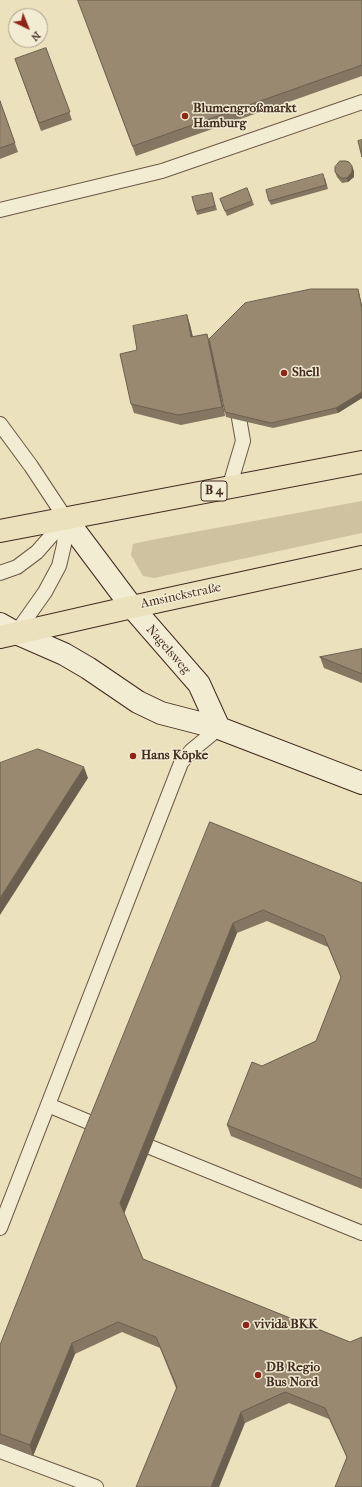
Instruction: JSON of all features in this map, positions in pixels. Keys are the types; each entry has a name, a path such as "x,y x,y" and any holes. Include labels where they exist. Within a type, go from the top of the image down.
{"main road":[{"name":"B 4","path":"0,532 362,462"},
{"name":"Amsinckstraße","path":"5,631 132,606 362,557"}],"street":[{"name":"Nagelsweg","path":"66,519 132,606 199,684 219,728"},
{"path":"5,631 64,654 88,668 138,702 160,713 219,728 362,783"}],"lane":[{"path":"0,210 162,171 362,102"},
{"path":"229,488 244,441 234,390"},
{"path":"0,424 31,466 66,519 64,545 59,566 44,592 5,631"},
{"path":"0,572 17,567 37,552 66,519"},
{"path":"0,1228 181,763 191,751 219,728"},
{"path":"48,1105 96,1125"},
{"path":"150,1147 362,1233"},
{"path":"0,1451 96,1487"}],"shaded area":[{"path":"362,501 362,533 154,578 143,576 131,555 133,544"}],"building":[{"name":"Blumengroßmarkt Hamburg","path":"78,0 362,0 362,65 133,146"},
{"path":"46,48 70,112 39,123 15,59"},
{"path":"0,101 15,143 0,148"},
{"path":"362,140 362,157 358,141"},
{"path":"340,161 349,162 352,166 352,172 347,178 341,178 335,172 335,167"},
{"path":"323,174 326,185 269,201 266,190"},
{"path":"247,188 252,201 225,211 220,199"},
{"path":"212,193 215,206 196,211 192,197"},
{"path":"311,289 358,289 362,309 362,392 336,408 271,423 225,412 209,339 245,303"},
{"path":"187,315 191,337 207,334 222,407 178,415 131,404 120,354 137,350 133,326"},
{"path":"362,649 362,674 320,657"},
{"path":"38,749 84,767 0,898 0,763"},
{"path":"210,822 362,883 362,1179 227,1125 252,1062 262,1066 316,1041 341,977 324,936 263,910 233,923 120,1203 143,1259 350,1342 362,1337 362,1487 335,1487 347,1457 325,1408 285,1392 241,1412 211,1487 136,1487 177,1387 156,1337 118,1322 72,1343 30,1445 0,1434 0,1345 87,1124"}],"place":[{"name":"Blumengroßmarkt Hamburg","path":"185,116"},
{"name":"Shell","path":"284,373"},
{"name":"Hans Köpke","path":"133,756"},
{"name":"vivida BKK","path":"246,1325"},
{"name":"DB Regio Bus Nord","path":"258,1375"}]}
